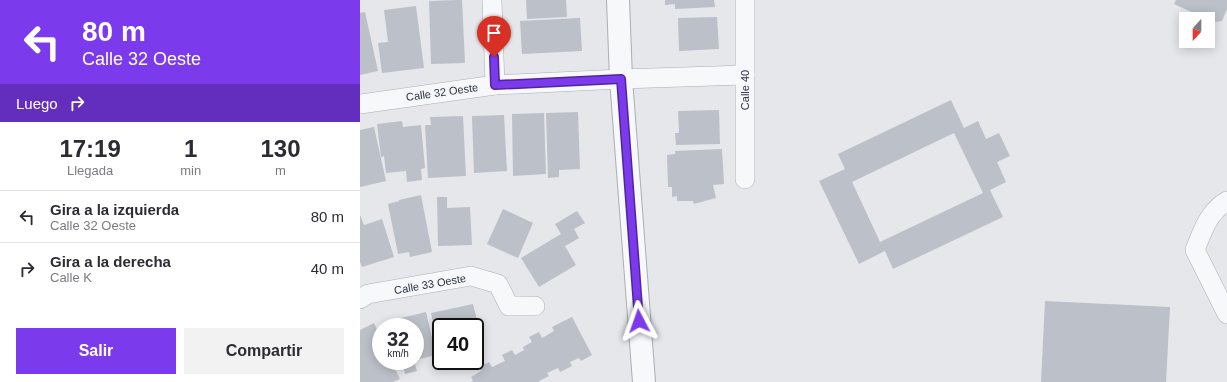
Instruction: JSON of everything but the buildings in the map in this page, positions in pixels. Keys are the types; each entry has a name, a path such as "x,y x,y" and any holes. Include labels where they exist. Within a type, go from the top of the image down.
{"street":[{"path":"492,0 495,85"},
{"path":"618,0 621,79 644,382"},
{"name":"Calle 40","path":"745,0 745,179"},
{"name":"Calle 32 Oeste","path":"360,104 495,85 745,75"},
{"path":"1227,201 1221,205 1204,226 1195,250 1227,314"},
{"name":"Calle 33 Oeste","path":"360,299 368,294 472,276 498,284 509,306 535,306"}],"route":[{"path":"494,57 495,85 621,79 639,321"}]}
